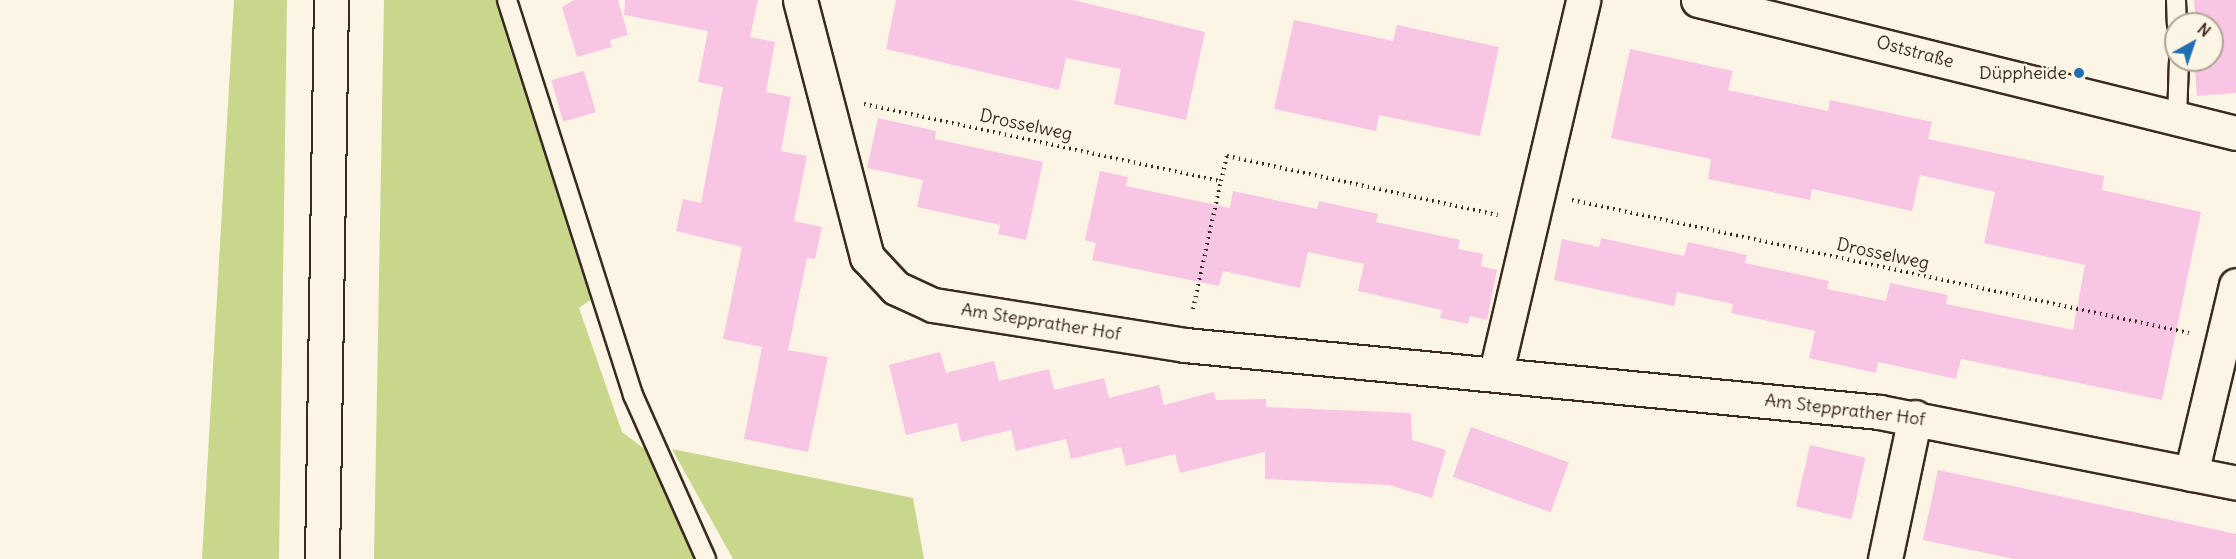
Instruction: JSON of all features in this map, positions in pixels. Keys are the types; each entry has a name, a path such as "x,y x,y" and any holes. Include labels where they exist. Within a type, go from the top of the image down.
{"street":[{"path":"322,559 331,0"},
{"name":"Am Stepprather Hof","path":"800,0 867,257 896,288 933,305 1185,345 1496,372 1915,417 2236,483"},
{"path":"1496,372 1583,0"},
{"name":"Oststraße","path":"1698,0 2236,133"},
{"path":"2191,474 2236,285"},
{"path":"1885,559 1915,417"}],"lane":[{"path":"507,0 633,395 706,559"},
{"path":"2177,120 2179,72"}],"path":[{"name":"Drosselweg","path":"825,95 1221,181"},
{"name":"Drosselweg","path":"1185,345 1227,156 1534,207 2222,340"}],"green space":[{"path":"234,0 287,0 279,559 202,559"},
{"path":"384,0 502,0 593,298 579,308 622,432 646,450 701,559 374,559"},
{"path":"672,449 913,498 924,559 733,559"}],"building":[{"path":"574,0 618,0 628,35 610,40 612,47 577,57 562,7"},
{"path":"625,0 758,0 750,37 775,42 766,92 791,97 781,151 807,156 794,221 822,227 815,259 807,258 788,350 828,357 808,452 744,439 762,347 723,339 742,247 676,231 683,199 701,203 723,87 698,82 708,31 624,15"},
{"path":"896,0 1073,0 1205,32 1186,120 1114,104 1121,69 1066,58 1059,90 886,49"},
{"path":"2194,0 2236,0 2236,93 2197,96 2195,72 2224,72 2224,12 2195,12"},
{"path":"1294,20 1393,41 1397,25 1499,47 1480,136 1379,115 1376,131 1274,109"},
{"path":"1630,49 1733,71 1728,90 1828,111 1830,100 1932,122 1928,139 2104,176 2102,190 2201,212 2162,400 1961,359 1956,379 1878,362 1876,373 1809,358 1815,331 1731,313 1733,304 1677,292 1674,306 1554,280 1562,239 1599,247 1601,238 1684,256 1688,242 1747,255 1745,263 1829,281 1827,289 1886,301 1890,283 1948,295 1946,304 2073,330 2085,265 1984,243 1995,192 1920,175 1912,211 1812,189 1810,200 1708,179 1711,159 1611,138"},
{"path":"584,71 596,112 563,122 551,80"},
{"path":"878,118 936,131 935,139 1043,162 1026,240 998,234 1000,225 917,207 923,180 867,168"},
{"path":"1100,171 1128,177 1126,186 1230,208 1233,191 1317,209 1319,201 1378,214 1376,222 1460,240 1458,249 1483,254 1481,266 1497,270 1487,320 1470,316 1468,324 1440,318 1442,310 1358,291 1364,264 1308,252 1300,288 1223,271 1219,286 1092,260 1096,243 1085,240"},
{"path":"940,352 946,373 994,361 999,381 1049,369 1054,390 1104,378 1109,398 1159,385 1164,405 1214,392 1216,400 1266,399 1266,407 1411,413 1412,440 1446,450 1432,498 1389,485 1265,479 1265,452 1180,473 1175,454 1126,466 1121,447 1071,459 1066,439 1016,451 1011,430 961,442 957,423 906,435 889,365"},
{"path":"1471,427 1569,463 1551,512 1453,477"},
{"path":"1810,445 1866,458 1851,519 1796,506"},
{"path":"1938,470 2236,534 2236,559 2014,559 1923,540"}],"place":[{"name":"Düppheide","path":"2079,73"}]}
